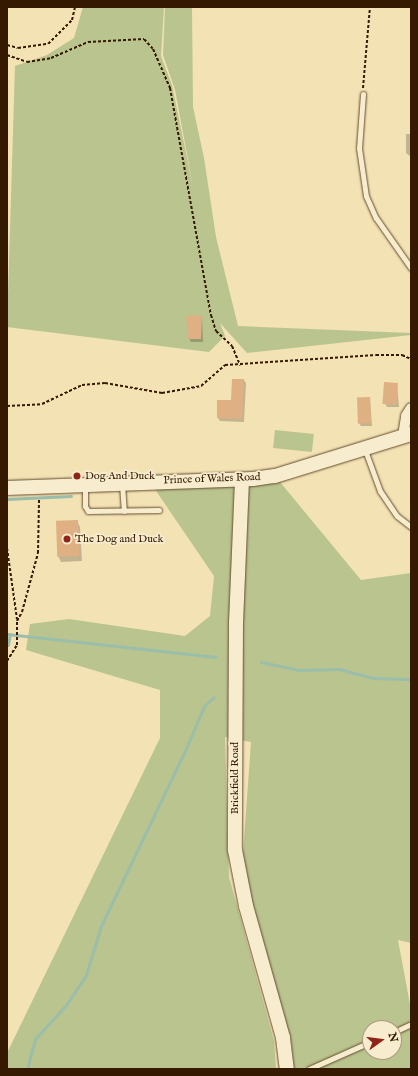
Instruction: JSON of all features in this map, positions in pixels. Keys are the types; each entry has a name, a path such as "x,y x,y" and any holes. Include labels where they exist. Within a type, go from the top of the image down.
{"street":[{"path":"407,435 406,416 411,408"},
{"name":"Prince of Wales Road","path":"7,488 242,480 275,476 365,450 407,435"},
{"name":"Brickfield Road","path":"242,480 236,622 235,850 246,906 283,1038 287,1069"}],"lane":[{"path":"363,94 360,148 366,196 376,218 411,268"},
{"path":"365,450 380,490 398,516 411,527"},
{"path":"122,483 124,511"},
{"path":"85,485 85,506 88,511 159,510"},
{"path":"309,1069 362,1046"}],"path":[{"path":"7,45 18,48 48,44 72,20 75,7"},
{"path":"363,94 370,7"},
{"path":"7,55 28,62 51,58 88,42 144,39 153,49 170,88 211,315 216,331 232,346 240,365"},
{"path":"7,406 42,404 82,385 105,383 162,393 201,386 225,365 376,355 402,355 411,359"},
{"path":"17,620 22,612 38,553 40,500"},
{"path":"7,548 17,620 17,645 7,661"}],"green space":[{"path":"83,7 164,7 161,56 172,85 193,187 175,90 163,55 165,7 192,7 193,107 204,158 216,237 238,326 411,333 411,335 247,353 220,323 225,336 209,352 7,327 15,66 47,55 74,38"},
{"path":"275,430 314,434 312,452 273,448"},
{"path":"275,476 361,580 411,573 411,943 398,940 411,1010 411,1069 287,1069 246,906 243,854 251,742 225,737 229,877 274,1041 276,1069 7,1069 7,1053 160,738 160,690 26,650 30,624 69,619 185,636 210,616 214,576 150,482"}],"building":[{"path":"202,315 201,339 188,339 186,316"},
{"path":"232,379 244,379 242,419 217,418 217,400 231,400"},
{"path":"384,382 398,383 396,405 382,404"},
{"path":"357,397 370,397 371,423 358,423"},
{"name":"The Dog and Duck","path":"78,520 79,556 57,557 56,521"}],"waterway":[{"path":"7,499 71,496"},
{"path":"7,634 216,657"},
{"path":"8,645 10,634"},
{"path":"261,662 298,670 339,669 373,678 411,679"},
{"path":"27,1069 35,1039 66,1005 86,975 101,926 185,751 204,706 214,697"}],"place":[{"name":"Dog And Duck","path":"77,476"},
{"name":"The Dog and Duck","path":"67,539"}]}
